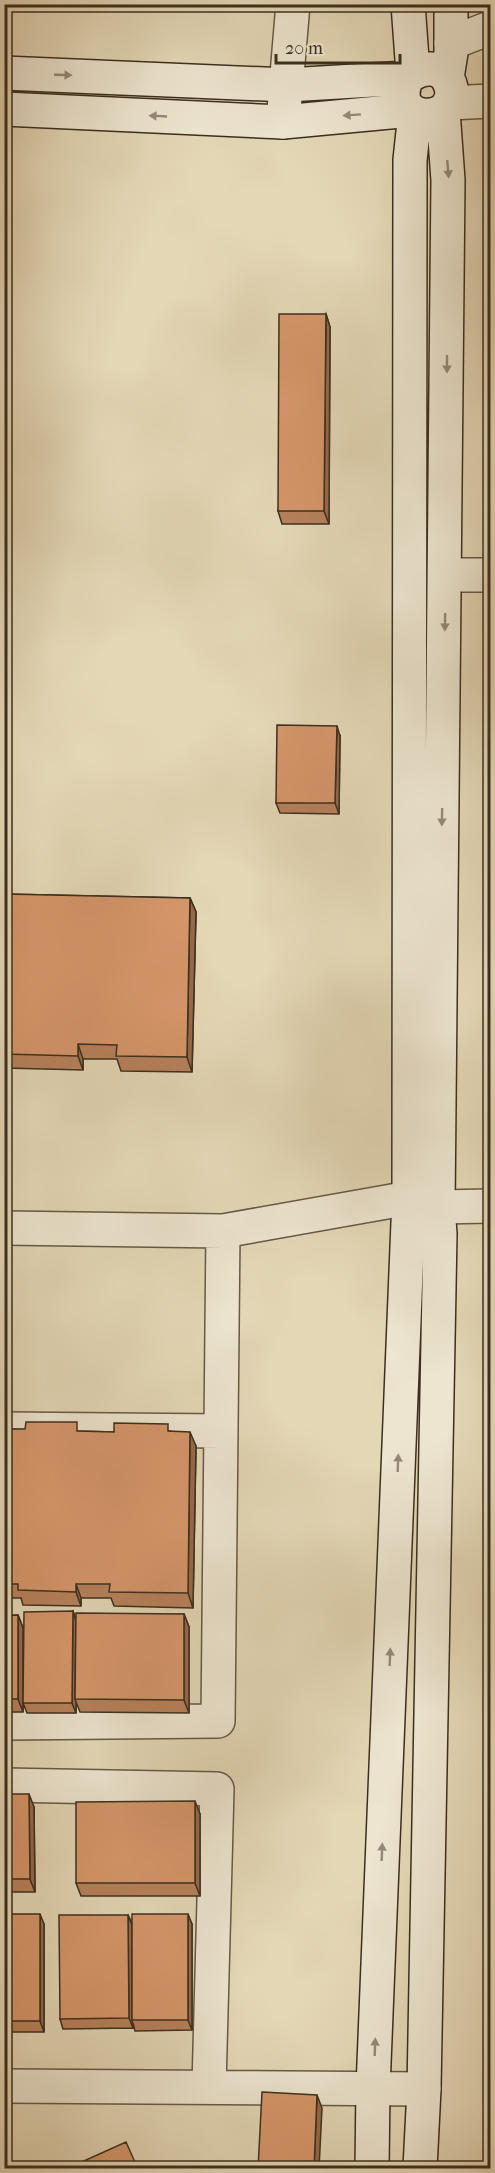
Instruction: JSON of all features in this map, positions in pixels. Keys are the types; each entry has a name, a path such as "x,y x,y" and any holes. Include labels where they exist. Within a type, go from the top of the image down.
{"main road":[{"path":"284,122 293,4"},
{"path":"408,4 410,76"},
{"path":"372,2169 373,2088 429,1213 410,172 451,43 451,4"},
{"path":"451,43 490,28"},
{"path":"4,73 287,85 410,76 422,69 440,72 433,103 448,180 445,575 429,1213 424,2089 420,2169"},
{"path":"4,109 284,122 433,103 490,101"},
{"path":"445,575 490,575"},
{"path":"4,1228 223,1230 490,1206"},
{"path":"4,1723 218,1721 223,1230"},
{"path":"4,1429 220,1431"},
{"path":"4,1785 217,1789 209,2086"},
{"path":"4,2086 424,2089"}],"building":[{"path":"279,314 326,314 324,511 278,511"},
{"path":"277,725 337,726 335,803 276,803"},
{"path":"4,894 190,898 187,1057 116,1056 117,1045 78,1044 78,1056 4,1054"},
{"path":"26,1422 77,1422 77,1431 114,1432 114,1423 168,1424 168,1431 190,1432 188,1593 109,1592 110,1584 76,1584 76,1592 18,1590 18,1584 4,1584 4,1429 25,1429"},
{"path":"73,1611 72,1703 23,1703 24,1612"},
{"path":"76,1613 184,1614 184,1700 75,1699"},
{"path":"18,1615 18,1699 4,1699 4,1616"},
{"path":"4,1794 29,1794 30,1879 4,1879"},
{"path":"195,1801 195,1883 76,1883 76,1802"},
{"path":"4,1914 40,1914 40,2021 4,2021"},
{"path":"132,1914 188,1914 188,2020 132,2020"},
{"path":"59,1915 128,1915 129,2018 60,2019"},
{"path":"262,2092 317,2095 314,2169 258,2169"},
{"path":"126,2142 138,2169 66,2169"}]}
